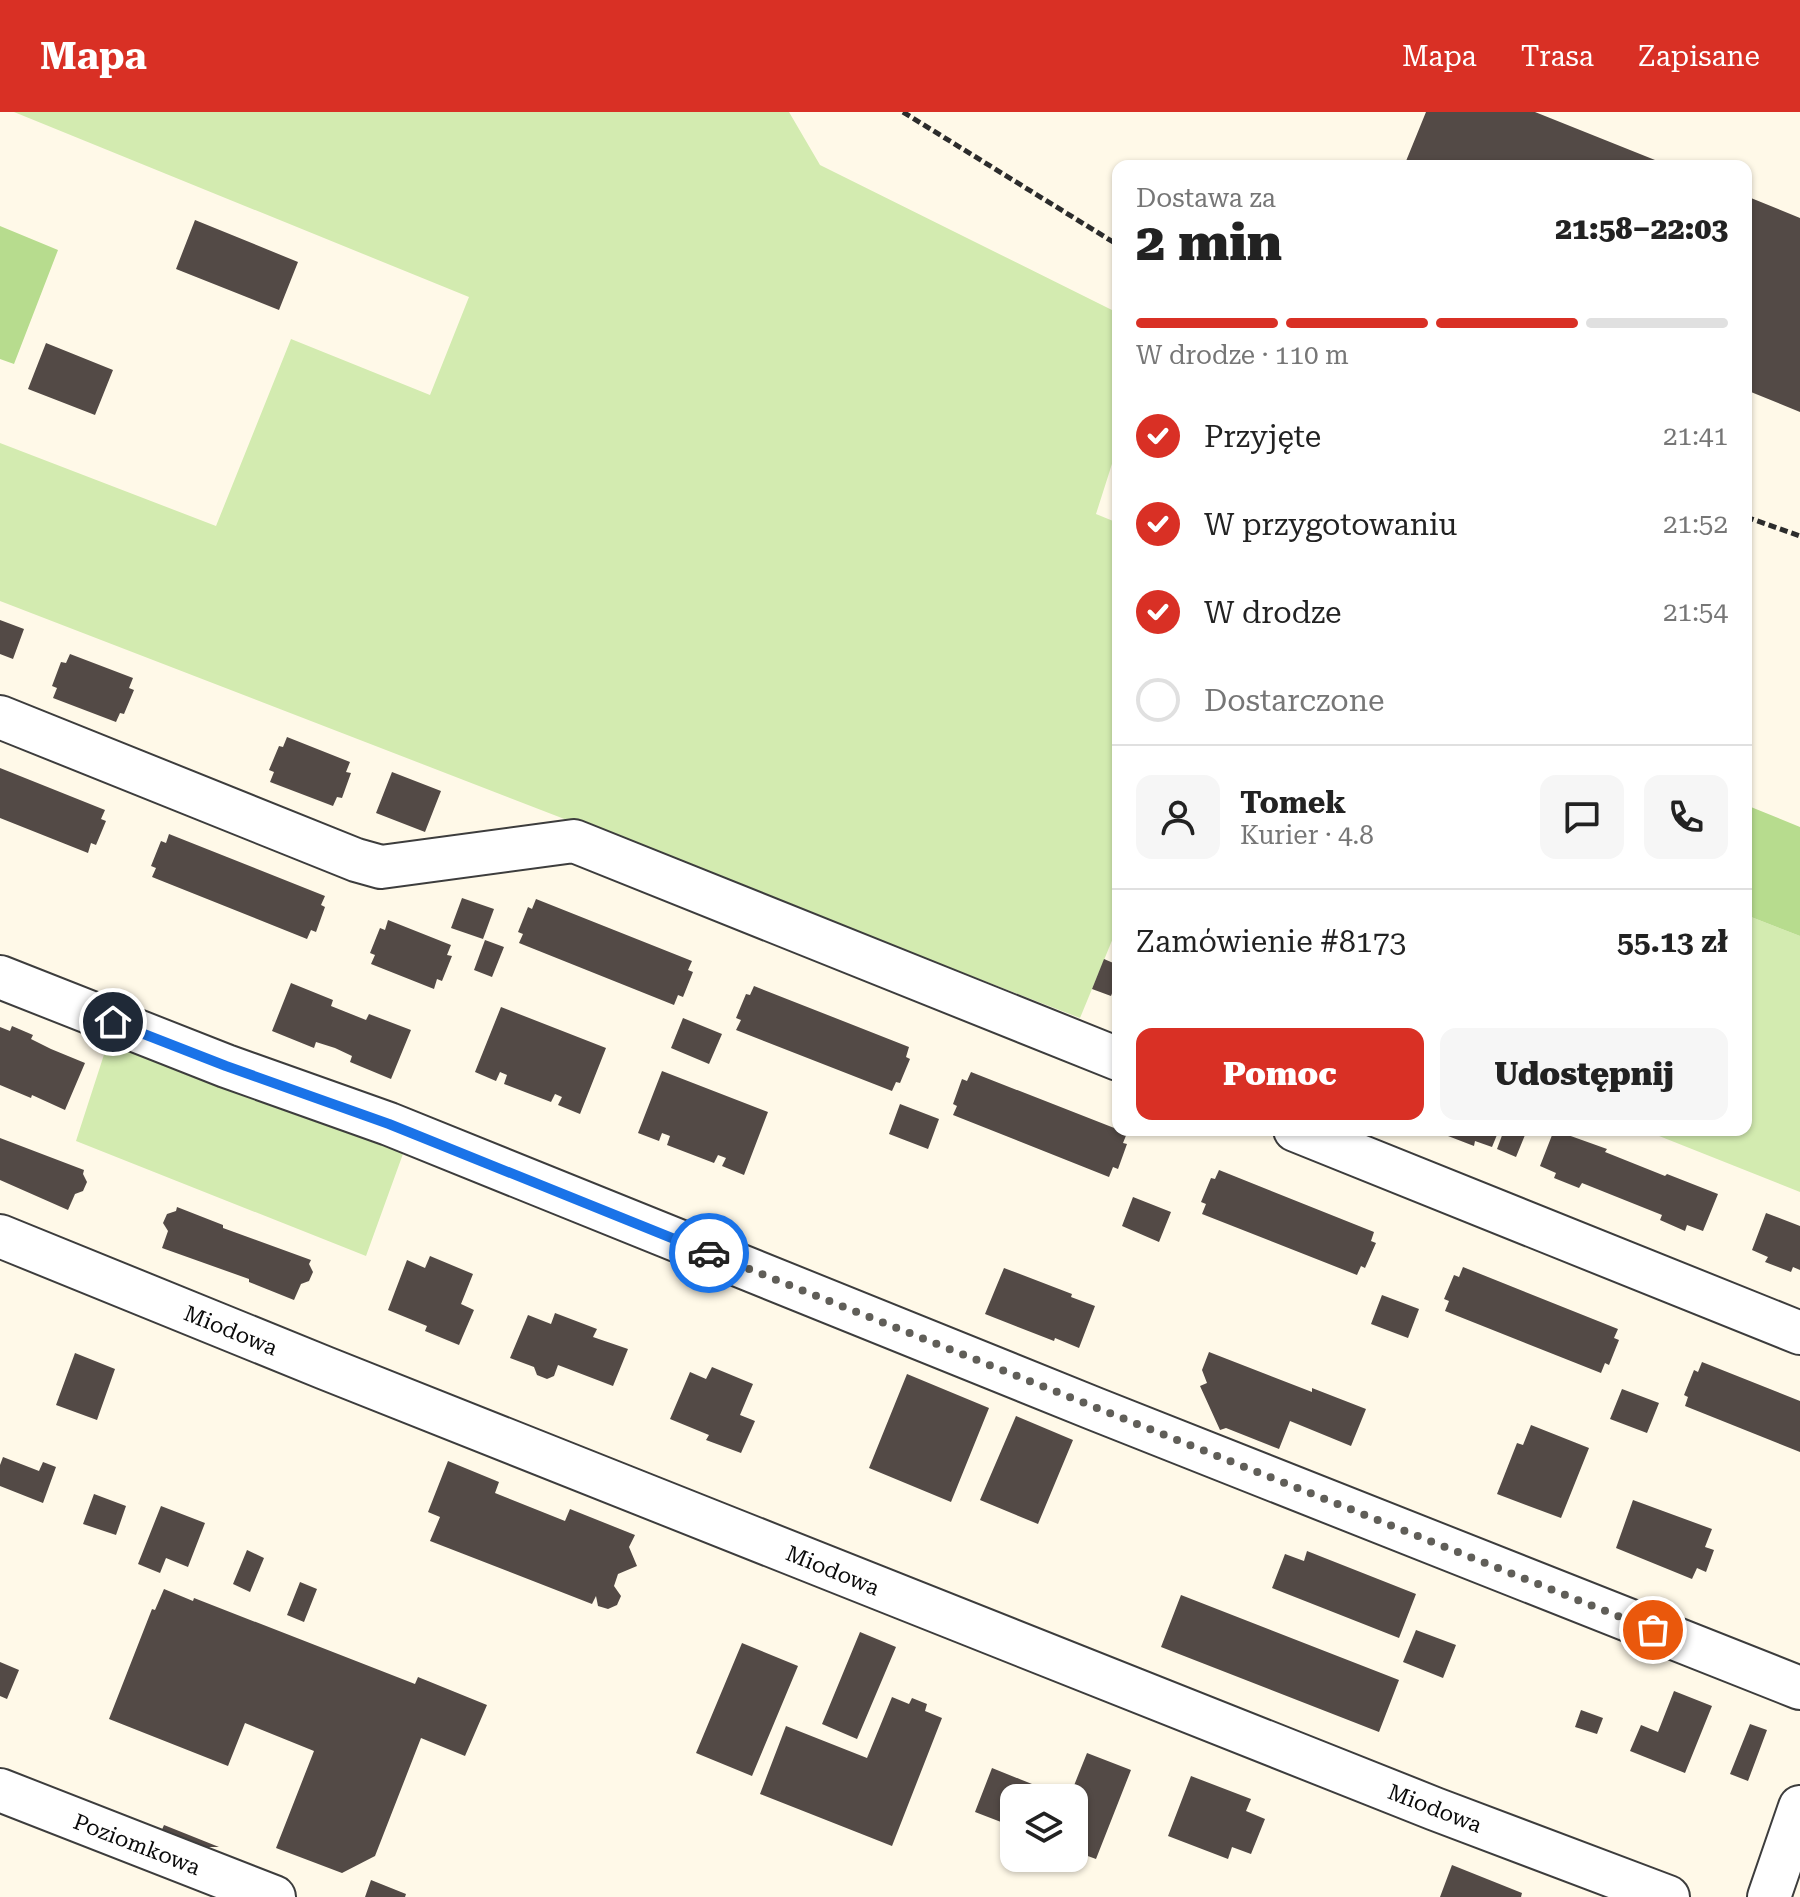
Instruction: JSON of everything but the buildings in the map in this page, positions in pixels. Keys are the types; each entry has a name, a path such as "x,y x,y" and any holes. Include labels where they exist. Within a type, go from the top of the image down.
{"street":[{"path":"0,717 356,860 381,867 574,841 1112,1057"},
{"path":"0,977 226,1066 404,1130 1800,1688"},
{"path":"1310,1136 1800,1333"},
{"name":"Miodowa","path":"0,1236 1228,1727 1668,1897"},
{"name":"Poziomkowa","path":"0,1790 274,1897"},
{"path":"1769,1897 1800,1807"}],"path":[{"path":"903,112 1112,241"},
{"path":"1752,519 1800,536"}],"green space":[{"path":"14,112 789,112 820,165 1112,310 1112,464 1096,514 1112,521 1112,941 1080,1018 0,601 0,443 216,526 291,339 430,395 469,297"},
{"path":"0,226 58,250 14,364 0,359"},
{"path":"1752,807 1800,827 1800,936 1752,917"},
{"path":"1752,917 1800,936 1800,1192 1659,1136 1752,1136"},
{"path":"111,1033 408,1140 366,1256 76,1141"}],"way so far":[{"path":"709,1253 1653,1630"}],"route":[{"path":"113,1022 389,1124 709,1253"}]}
